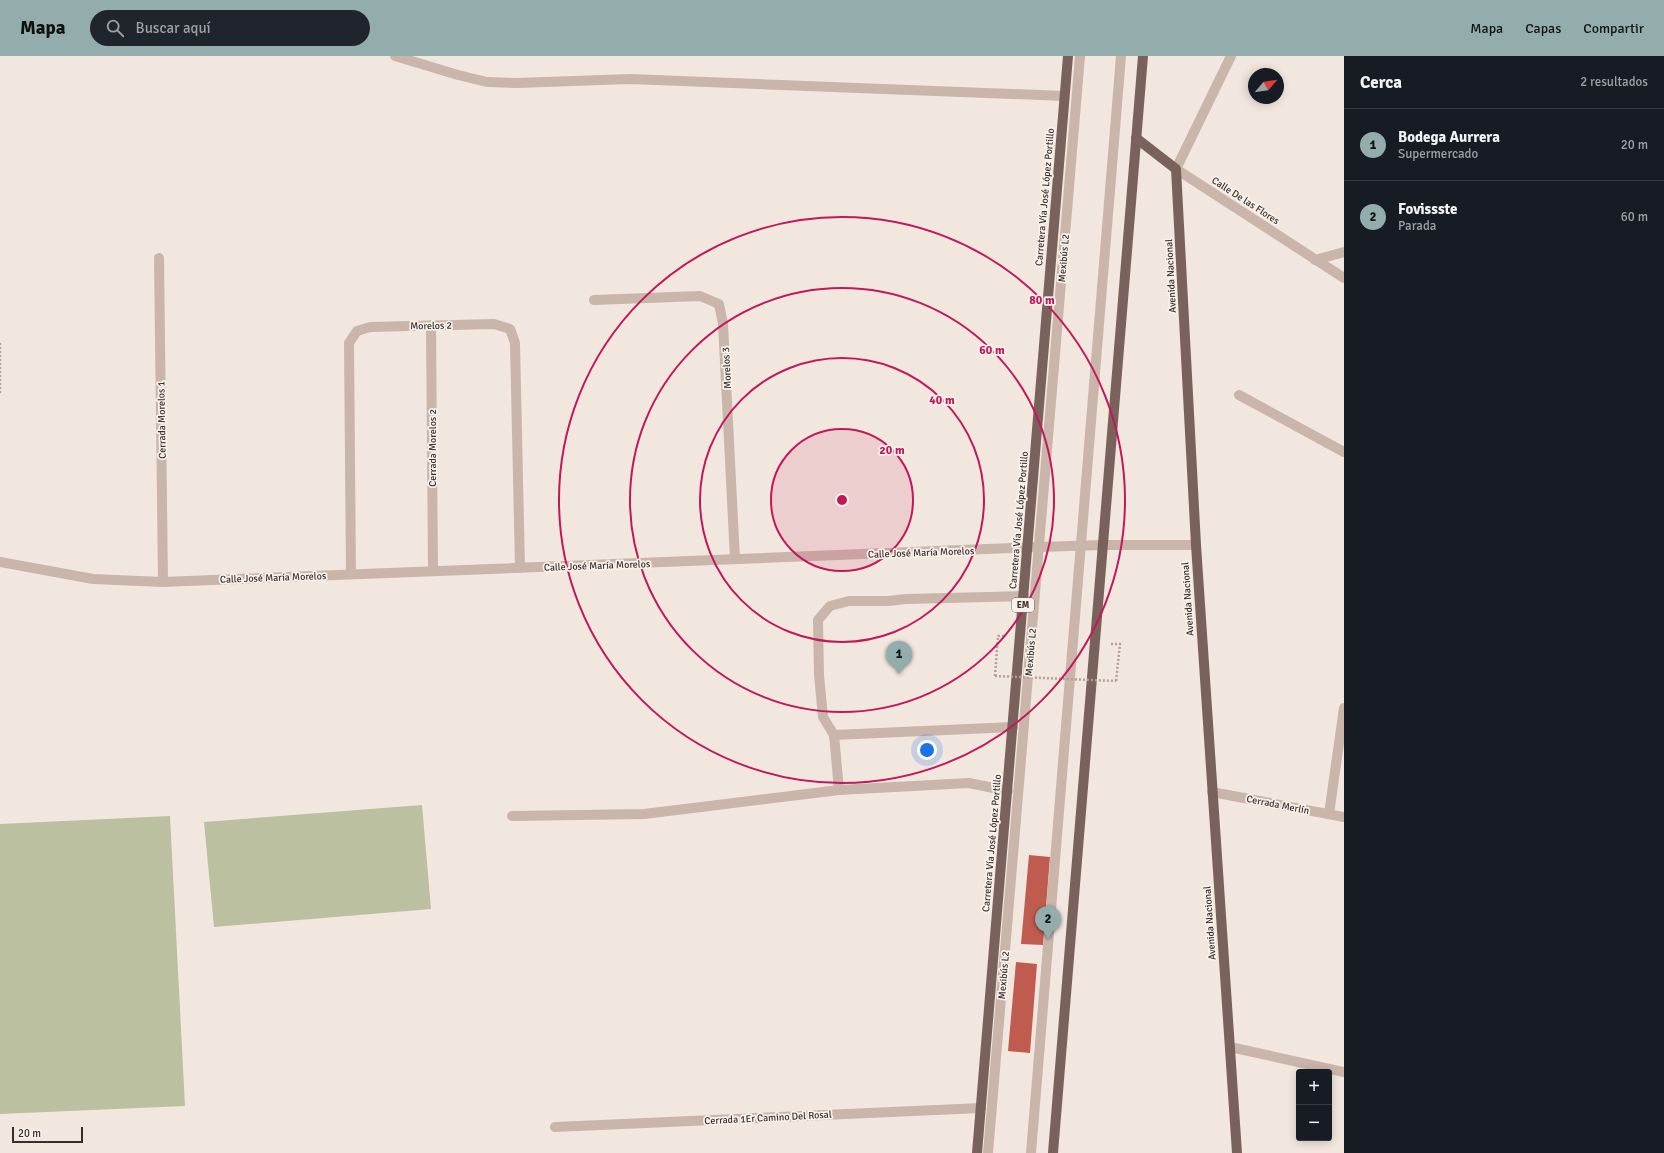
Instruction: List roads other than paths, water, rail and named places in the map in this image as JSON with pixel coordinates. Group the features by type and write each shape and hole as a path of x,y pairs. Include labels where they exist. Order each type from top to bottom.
{"main road":[{"name":"Carretera Vía José López Portillo","path":"977,1153 1068,56"},
{"path":"1053,1153 1143,56"},
{"name":"Calle De las Flores","path":"1136,138 1176,169"},
{"name":"Avenida Nacional","path":"1176,169 1196,545 1237,1153"}],"street":[{"path":"395,56 458,76 487,82 517,83 630,79 1064,96"},
{"name":"Mexibús L2","path":"988,1153 1080,56"},
{"path":"1031,1153 1121,56"},
{"name":"Avenida Nacional","path":"1176,169 1231,56"},
{"name":"Calle De las Flores","path":"1176,169 1344,278"},
{"path":"1315,260 1344,252"},
{"name":"Cerrada Morelos 1","path":"159,258 163,582"},
{"name":"Morelos 3","path":"594,300 700,296 719,304 723,324 735,559"},
{"name":"Morelos 2","path":"351,574 349,343 357,331 370,327 494,324 510,329 515,343 520,568"},
{"name":"Cerrada Morelos 2","path":"431,325 433,571"},
{"path":"1239,395 1344,452"},
{"name":"Calle José María Morelos","path":"0,562 93,578 163,582 1039,547 1196,545"},
{"path":"839,790 834,735 823,716 819,675 818,620 830,606 849,601 1024,596"},
{"path":"1329,814 1344,708"},
{"path":"834,735 1013,727"},
{"path":"512,816 644,814 839,790 969,783 1008,791"},
{"name":"Cerrada Merlín","path":"1212,792 1344,817"},
{"path":"1230,1047 1344,1072"},
{"name":"Cerrada 1Er Camino Del Rosal","path":"555,1127 981,1108"}],"place":[{"name":"Bodega Aurrera","path":"899,674"},
{"name":"Fovissste","path":"1048,939"}]}
